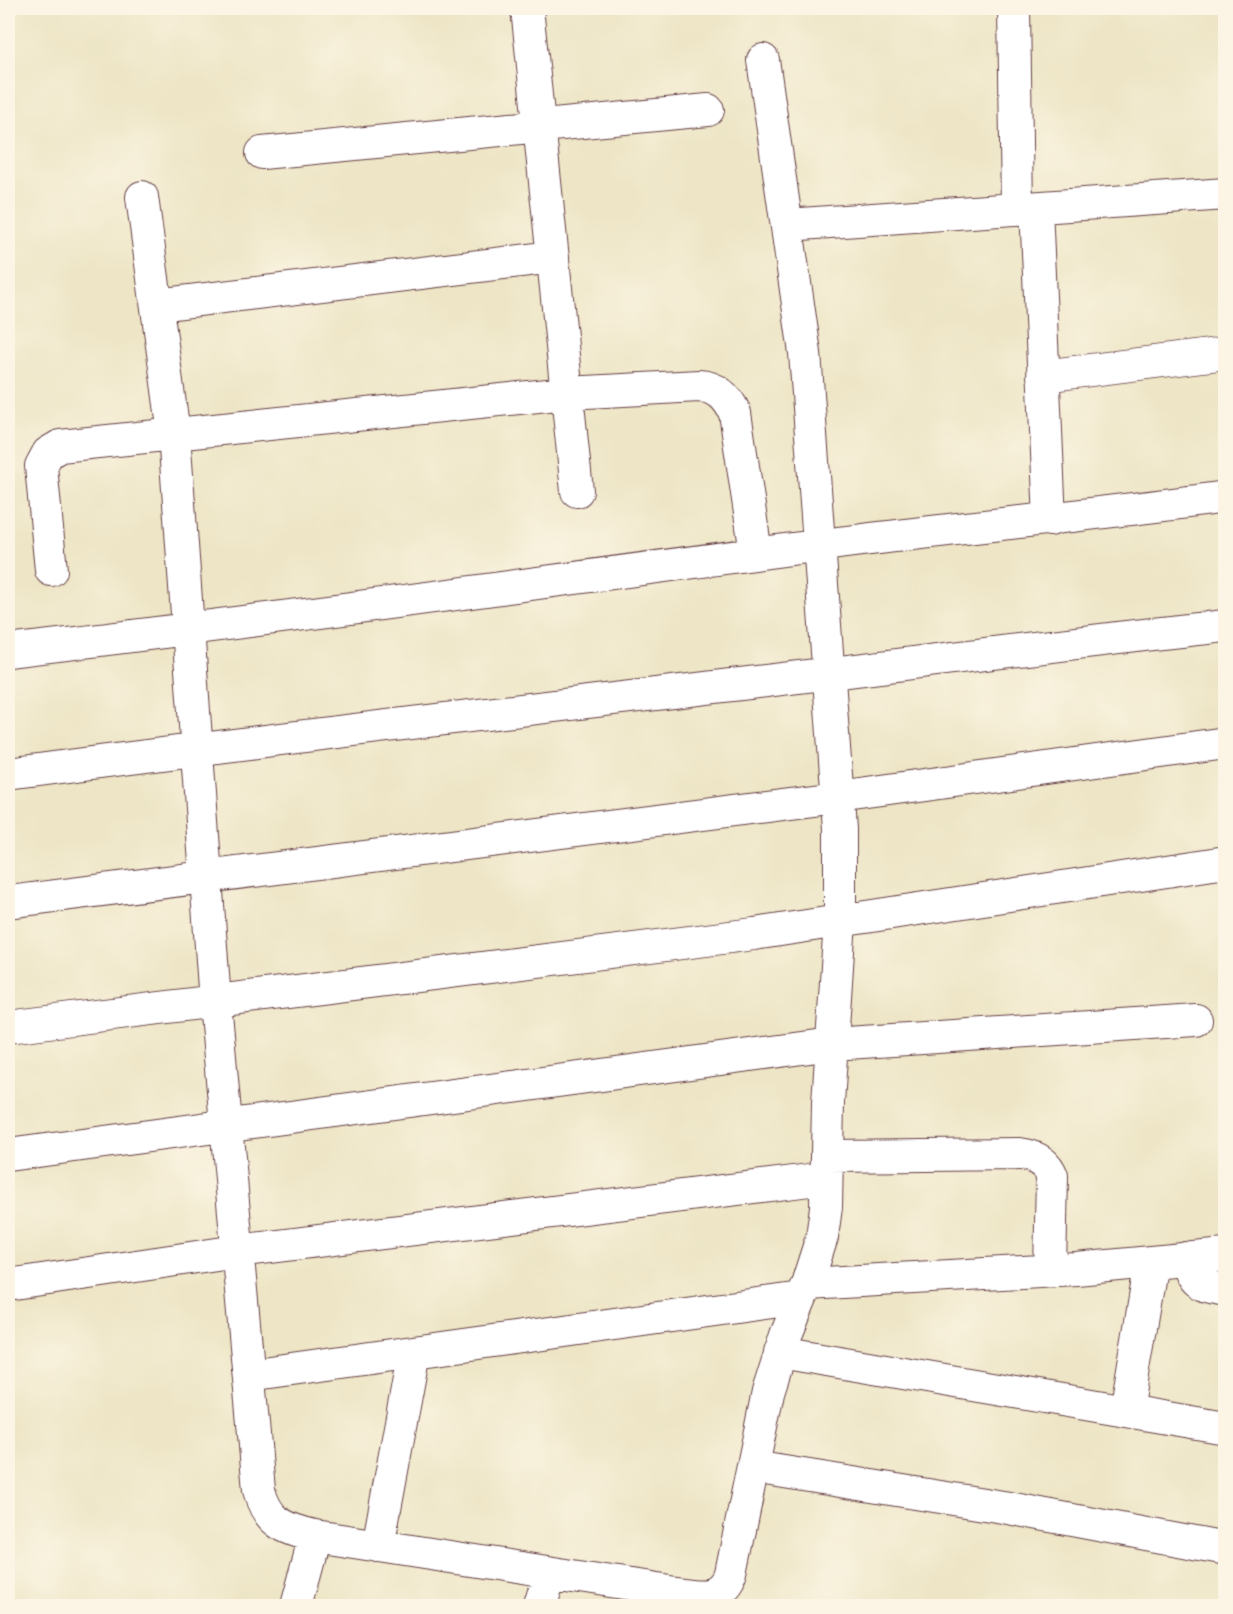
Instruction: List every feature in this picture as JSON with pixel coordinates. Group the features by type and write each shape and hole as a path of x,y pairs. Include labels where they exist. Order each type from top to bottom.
{"street":[{"path":"527,8 577,491"},
{"path":"1014,8 1026,208 1043,376 1050,520"},
{"path":"142,198 174,435 215,1002 262,1504 269,1515 278,1522 298,1532 315,1536 549,1573 674,1599 715,1594 728,1584 768,1392 780,1352 822,1237 840,921 840,829 805,353 763,60"},
{"path":"262,153 708,110"},
{"path":"787,225 1226,194"},
{"path":"157,306 553,257"},
{"path":"1043,376 1226,353"},
{"path":"51,570 41,466 48,453 60,446 567,393 699,386 717,389 725,396 735,413 756,554"},
{"path":"8,651 188,630 820,545 1050,520 1226,497"},
{"path":"8,774 1086,640 1226,626"},
{"path":"8,902 838,797 1226,743"},
{"path":"8,1027 754,934 1226,862"},
{"path":"8,1155 832,1044 1196,1020"},
{"path":"8,1285 827,1167 1020,1154 1038,1159 1049,1167 1053,1176 1050,1270"},
{"path":"249,1375 414,1352 804,1291 1226,1255"},
{"path":"1186,1258 1191,1276 1195,1281 1226,1290"},
{"path":"1126,1411 1151,1262"},
{"path":"378,1546 414,1352"},
{"path":"780,1352 1226,1428"},
{"path":"753,1467 992,1505 1226,1549"},
{"path":"296,1606 315,1536"},
{"path":"538,1606 549,1573"}]}
